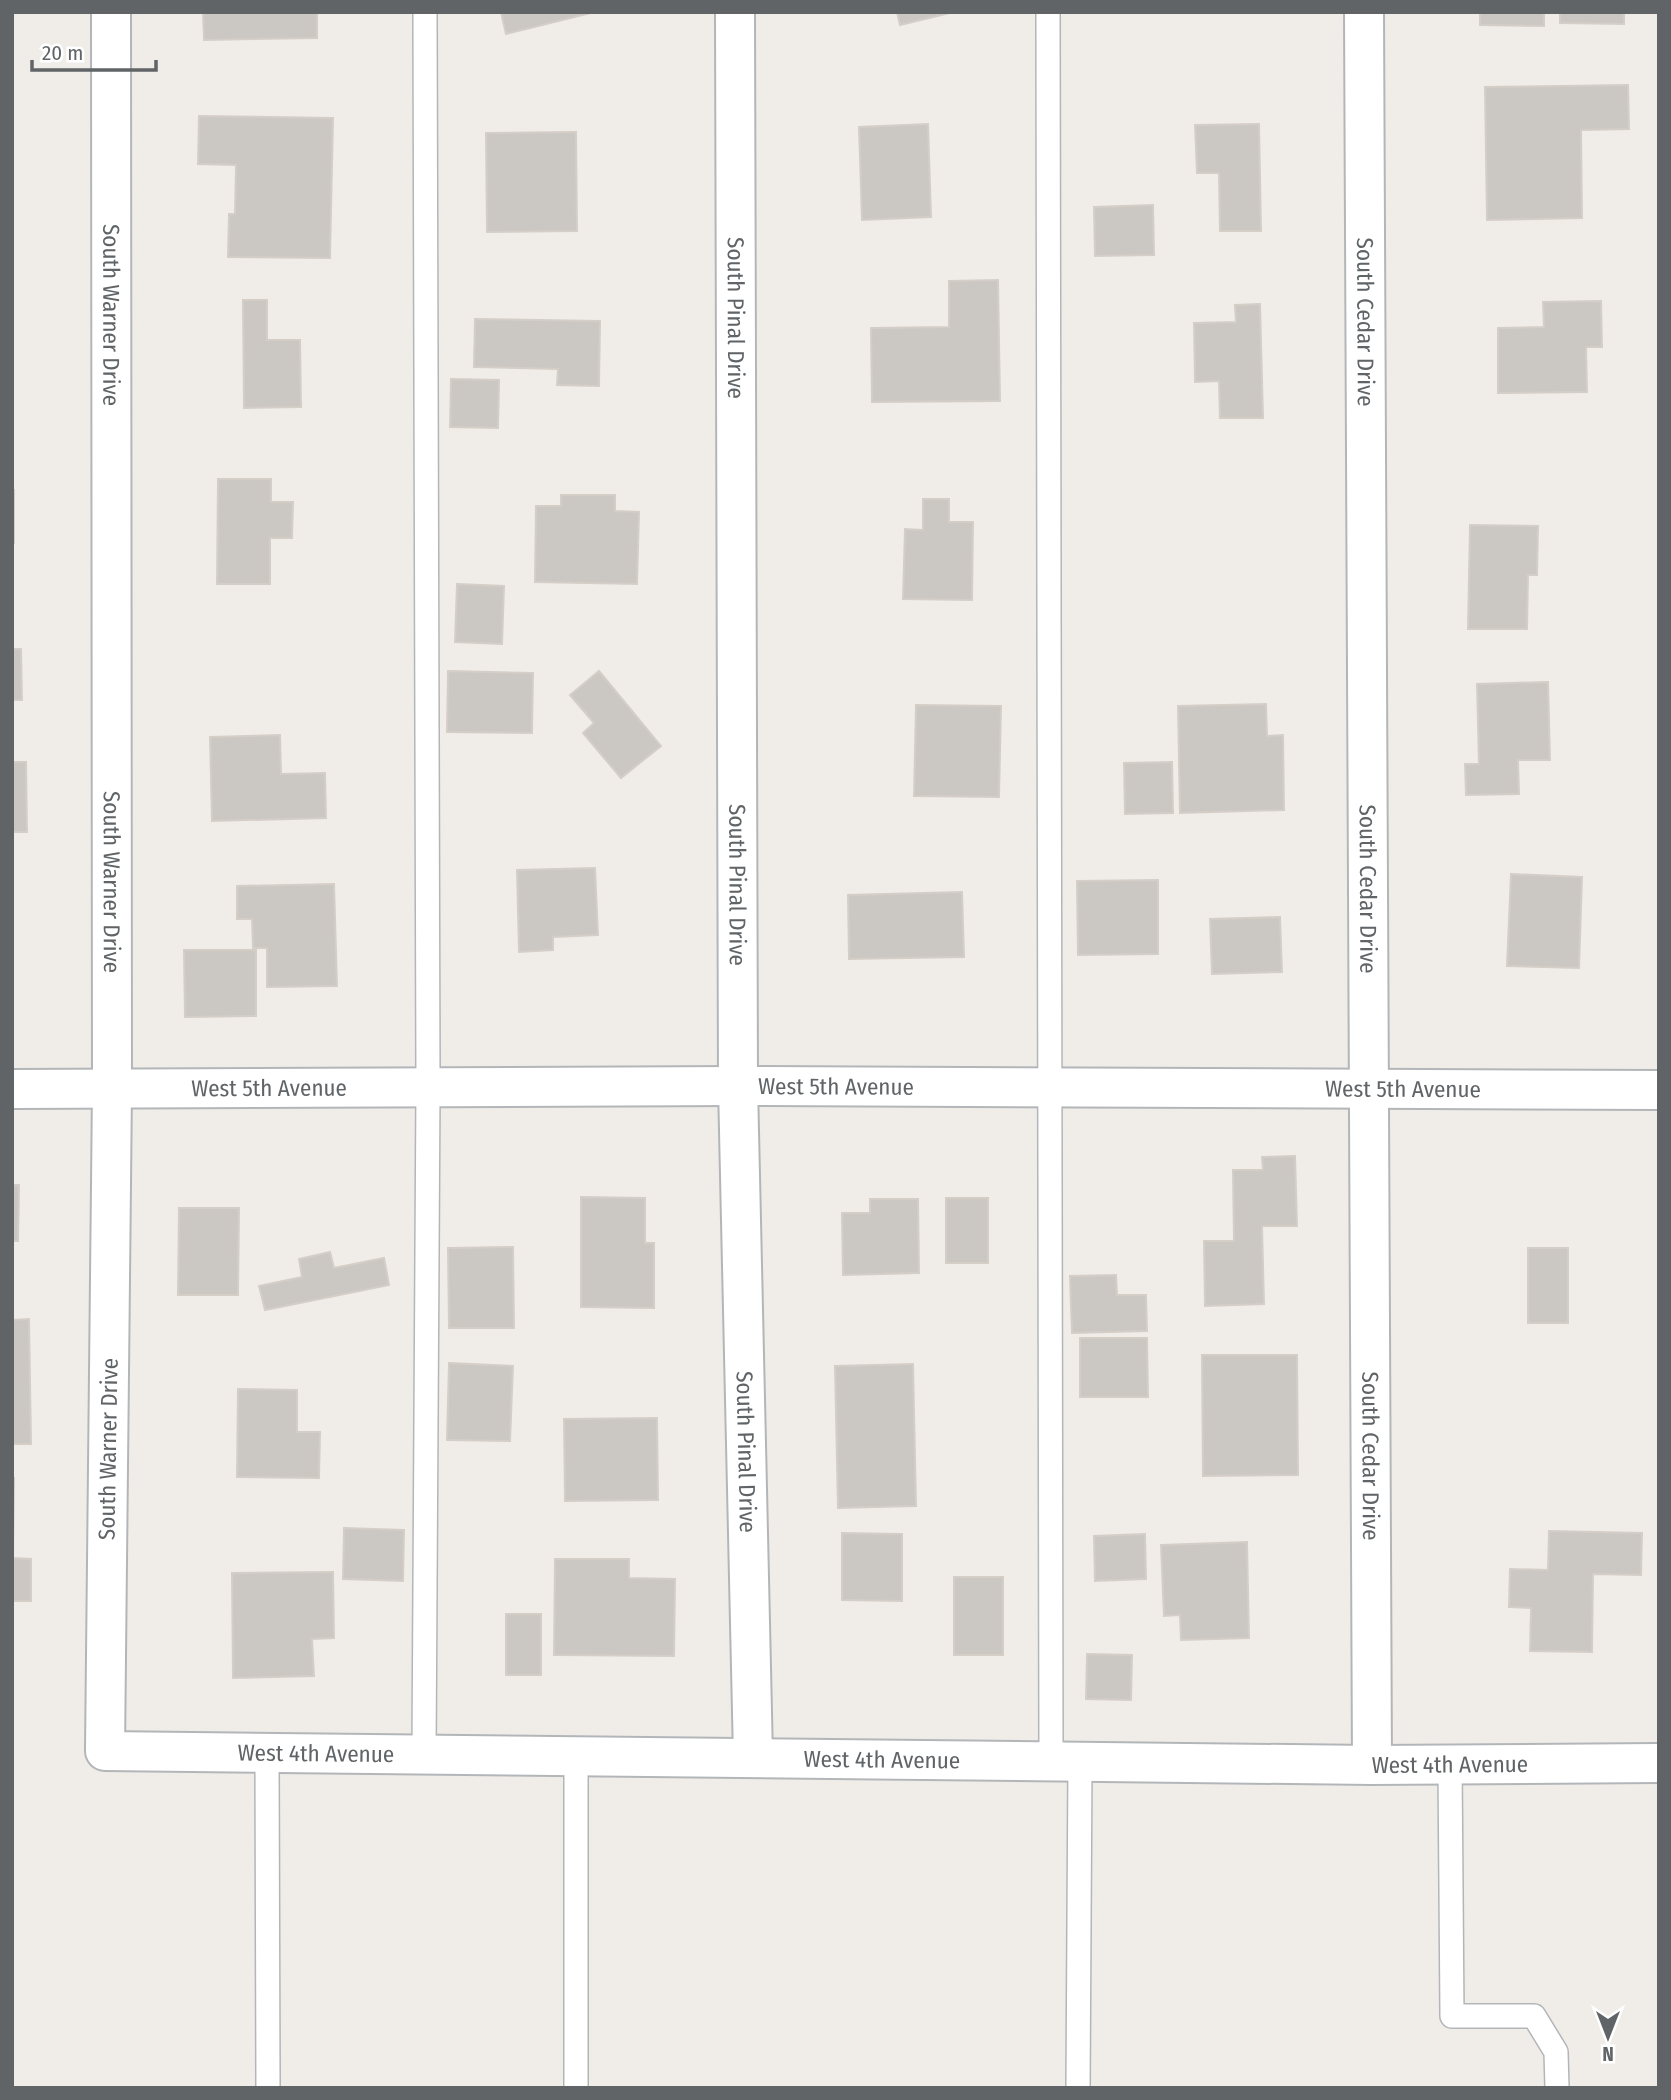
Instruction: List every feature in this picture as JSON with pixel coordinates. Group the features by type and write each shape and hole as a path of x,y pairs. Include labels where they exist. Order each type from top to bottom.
{"street":[{"name":"South Warner Drive","path":"105,1751 112,1089 111,12"},
{"name":"South Pinal Drive","path":"735,12 738,1086 752,1757"},
{"name":"South Cedar Drive","path":"1364,12 1372,1765"},
{"name":"West 5th Avenue","path":"12,1089 738,1086 1659,1090"},
{"name":"West 4th Avenue","path":"105,1751 1372,1765 1659,1763"}],"lane":[{"path":"424,1754 428,1087 425,12"},
{"path":"1048,12 1050,1088 1066,1761 1078,2088"},
{"path":"267,1753 268,2088"},
{"path":"576,1756 576,2088"},
{"path":"1450,1764 1452,2016 1534,2016 1556,2052 1557,2088"}],"building":[{"path":"203,12 317,12 317,38 204,40"},
{"path":"501,12 590,12 591,13 506,34"},
{"path":"897,12 954,12 900,25"},
{"path":"1480,12 1544,12 1544,26 1480,25"},
{"path":"1560,12 1624,12 1624,24 1560,23"},
{"path":"1628,85 1629,129 1581,130 1582,218 1487,220 1485,87"},
{"path":"199,116 333,118 330,258 228,257 229,214 235,214 236,165 198,164"},
{"path":"928,124 931,217 862,220 859,127"},
{"path":"1259,124 1261,231 1220,231 1219,173 1197,173 1195,125"},
{"path":"576,132 577,231 487,232 486,133"},
{"path":"1153,205 1154,255 1095,256 1094,207"},
{"path":"998,280 1000,401 872,402 871,328 949,327 949,281"},
{"path":"243,300 267,300 267,340 300,340 301,407 244,408"},
{"path":"1601,301 1602,347 1586,347 1587,392 1498,393 1498,328 1544,327 1543,302"},
{"path":"1260,304 1263,418 1220,418 1219,381 1195,382 1194,323 1236,322 1235,305"},
{"path":"475,319 600,321 599,386 557,385 558,369 474,367"},
{"path":"451,379 499,380 498,428 450,427"},
{"path":"218,479 271,479 271,502 293,502 292,538 270,538 270,584 217,584"},
{"path":"14,490 14,543 12,543"},
{"path":"561,495 615,495 615,511 639,512 637,584 535,582 536,506 561,506"},
{"path":"923,499 949,499 949,522 973,522 972,600 903,599 905,529 923,530"},
{"path":"1470,525 1538,526 1537,575 1528,575 1527,629 1468,629"},
{"path":"457,584 504,586 502,644 455,642"},
{"path":"12,649 21,649 22,700 12,700"},
{"path":"448,671 533,673 532,733 447,732"},
{"path":"599,671 661,746 621,778 583,733 594,723 570,695"},
{"path":"1548,682 1550,760 1518,760 1519,794 1466,795 1465,764 1479,764 1477,684"},
{"path":"1266,704 1267,736 1283,735 1284,810 1180,813 1178,706"},
{"path":"916,705 1001,706 999,797 914,796"},
{"path":"280,735 281,774 325,773 326,818 212,821 210,737"},
{"path":"12,762 26,762 27,832 12,832"},
{"path":"1172,762 1173,813 1125,814 1124,763"},
{"path":"595,868 598,935 553,937 553,950 519,952 517,870"},
{"path":"1511,874 1582,877 1579,968 1507,966"},
{"path":"1158,880 1158,954 1078,955 1077,881"},
{"path":"334,884 337,986 267,987 267,948 253,948 252,919 237,919 237,886"},
{"path":"962,892 964,957 849,959 848,895"},
{"path":"1280,917 1282,972 1212,974 1210,919"},
{"path":"184,950 256,950 256,1016 185,1017"},
{"path":"1295,1156 1297,1226 1262,1226 1264,1304 1205,1306 1204,1241 1234,1241 1233,1170 1263,1170 1262,1157"},
{"path":"12,1185 19,1185 18,1241 12,1241"},
{"path":"581,1197 645,1198 645,1243 654,1243 654,1308 581,1307"},
{"path":"946,1198 988,1198 988,1263 946,1263"},
{"path":"870,1199 918,1199 919,1273 843,1275 842,1213 870,1213"},
{"path":"179,1208 239,1208 238,1295 178,1295"},
{"path":"513,1247 514,1328 449,1328 448,1248"},
{"path":"1528,1248 1568,1248 1568,1323 1528,1323"},
{"path":"330,1252 334,1268 384,1258 389,1285 265,1310 259,1286 302,1277 299,1259"},
{"path":"1116,1275 1117,1295 1146,1295 1147,1331 1072,1333 1070,1276"},
{"path":"29,1319 31,1444 12,1444 12,1320"},
{"path":"1080,1338 1147,1338 1148,1397 1080,1397"},
{"path":"1202,1355 1297,1355 1298,1475 1203,1476"},
{"path":"449,1363 513,1366 510,1441 447,1440"},
{"path":"913,1364 916,1506 838,1508 835,1366"},
{"path":"238,1389 297,1390 297,1432 320,1432 319,1478 237,1477"},
{"path":"657,1418 658,1500 565,1501 564,1419"},
{"path":"12,1478 13,1558 31,1559 31,1601 12,1601"},
{"path":"344,1528 404,1530 403,1581 343,1579"},
{"path":"1549,1531 1642,1533 1641,1575 1593,1574 1592,1652 1530,1651 1531,1608 1509,1607 1510,1569 1548,1570"},
{"path":"842,1533 902,1534 902,1601 842,1600"},
{"path":"1145,1534 1146,1579 1095,1581 1094,1536"},
{"path":"1247,1542 1249,1638 1181,1640 1180,1615 1164,1616 1161,1545"},
{"path":"555,1559 629,1559 629,1578 675,1579 674,1656 554,1655"},
{"path":"333,1572 334,1638 312,1639 314,1676 233,1678 232,1573"},
{"path":"954,1577 1003,1577 1003,1655 954,1655"},
{"path":"506,1614 541,1614 541,1675 506,1675"},
{"path":"1087,1654 1132,1655 1131,1700 1086,1699"}]}
